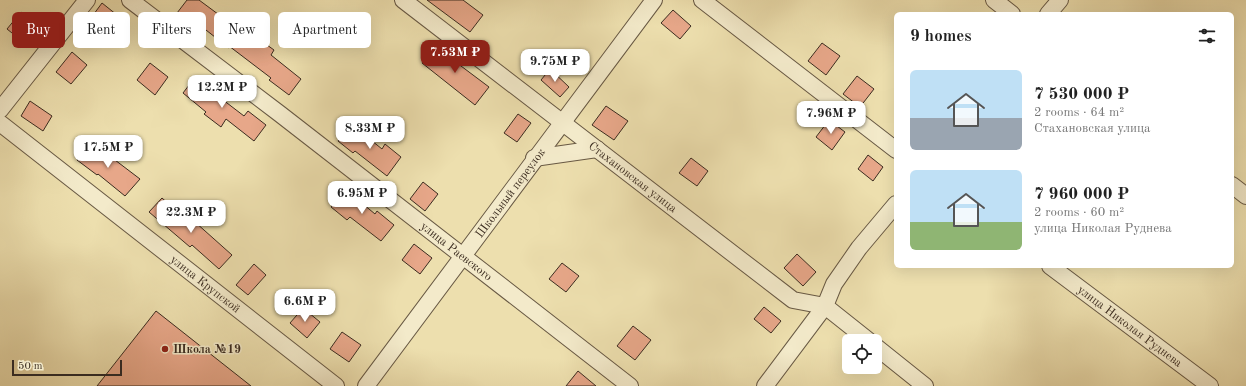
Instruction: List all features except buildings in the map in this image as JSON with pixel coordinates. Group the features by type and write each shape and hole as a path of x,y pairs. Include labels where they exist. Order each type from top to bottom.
{"street":[{"path":"0,110 87,0"},
{"name":"улица Раевского","path":"130,0 287,119 630,386"},
{"name":"Стахановская улица","path":"403,0 793,300 825,306 860,334"},
{"name":"Школьный переулок","path":"366,386 534,158 654,0"},
{"path":"702,0 894,148"},
{"path":"994,0 1009,12"},
{"path":"1050,12 1060,0"},
{"name":"улица Крупской","path":"0,123 336,386"},
{"path":"534,158 597,149"},
{"path":"1234,187 1246,196"},
{"path":"765,386 825,306 834,284 860,248 894,206"},
{"name":"улица Николая Руднева","path":"1053,268 1210,386"},
{"path":"882,352 925,386"}],"place":[{"name":"Школа №19","path":"165,349"}]}
